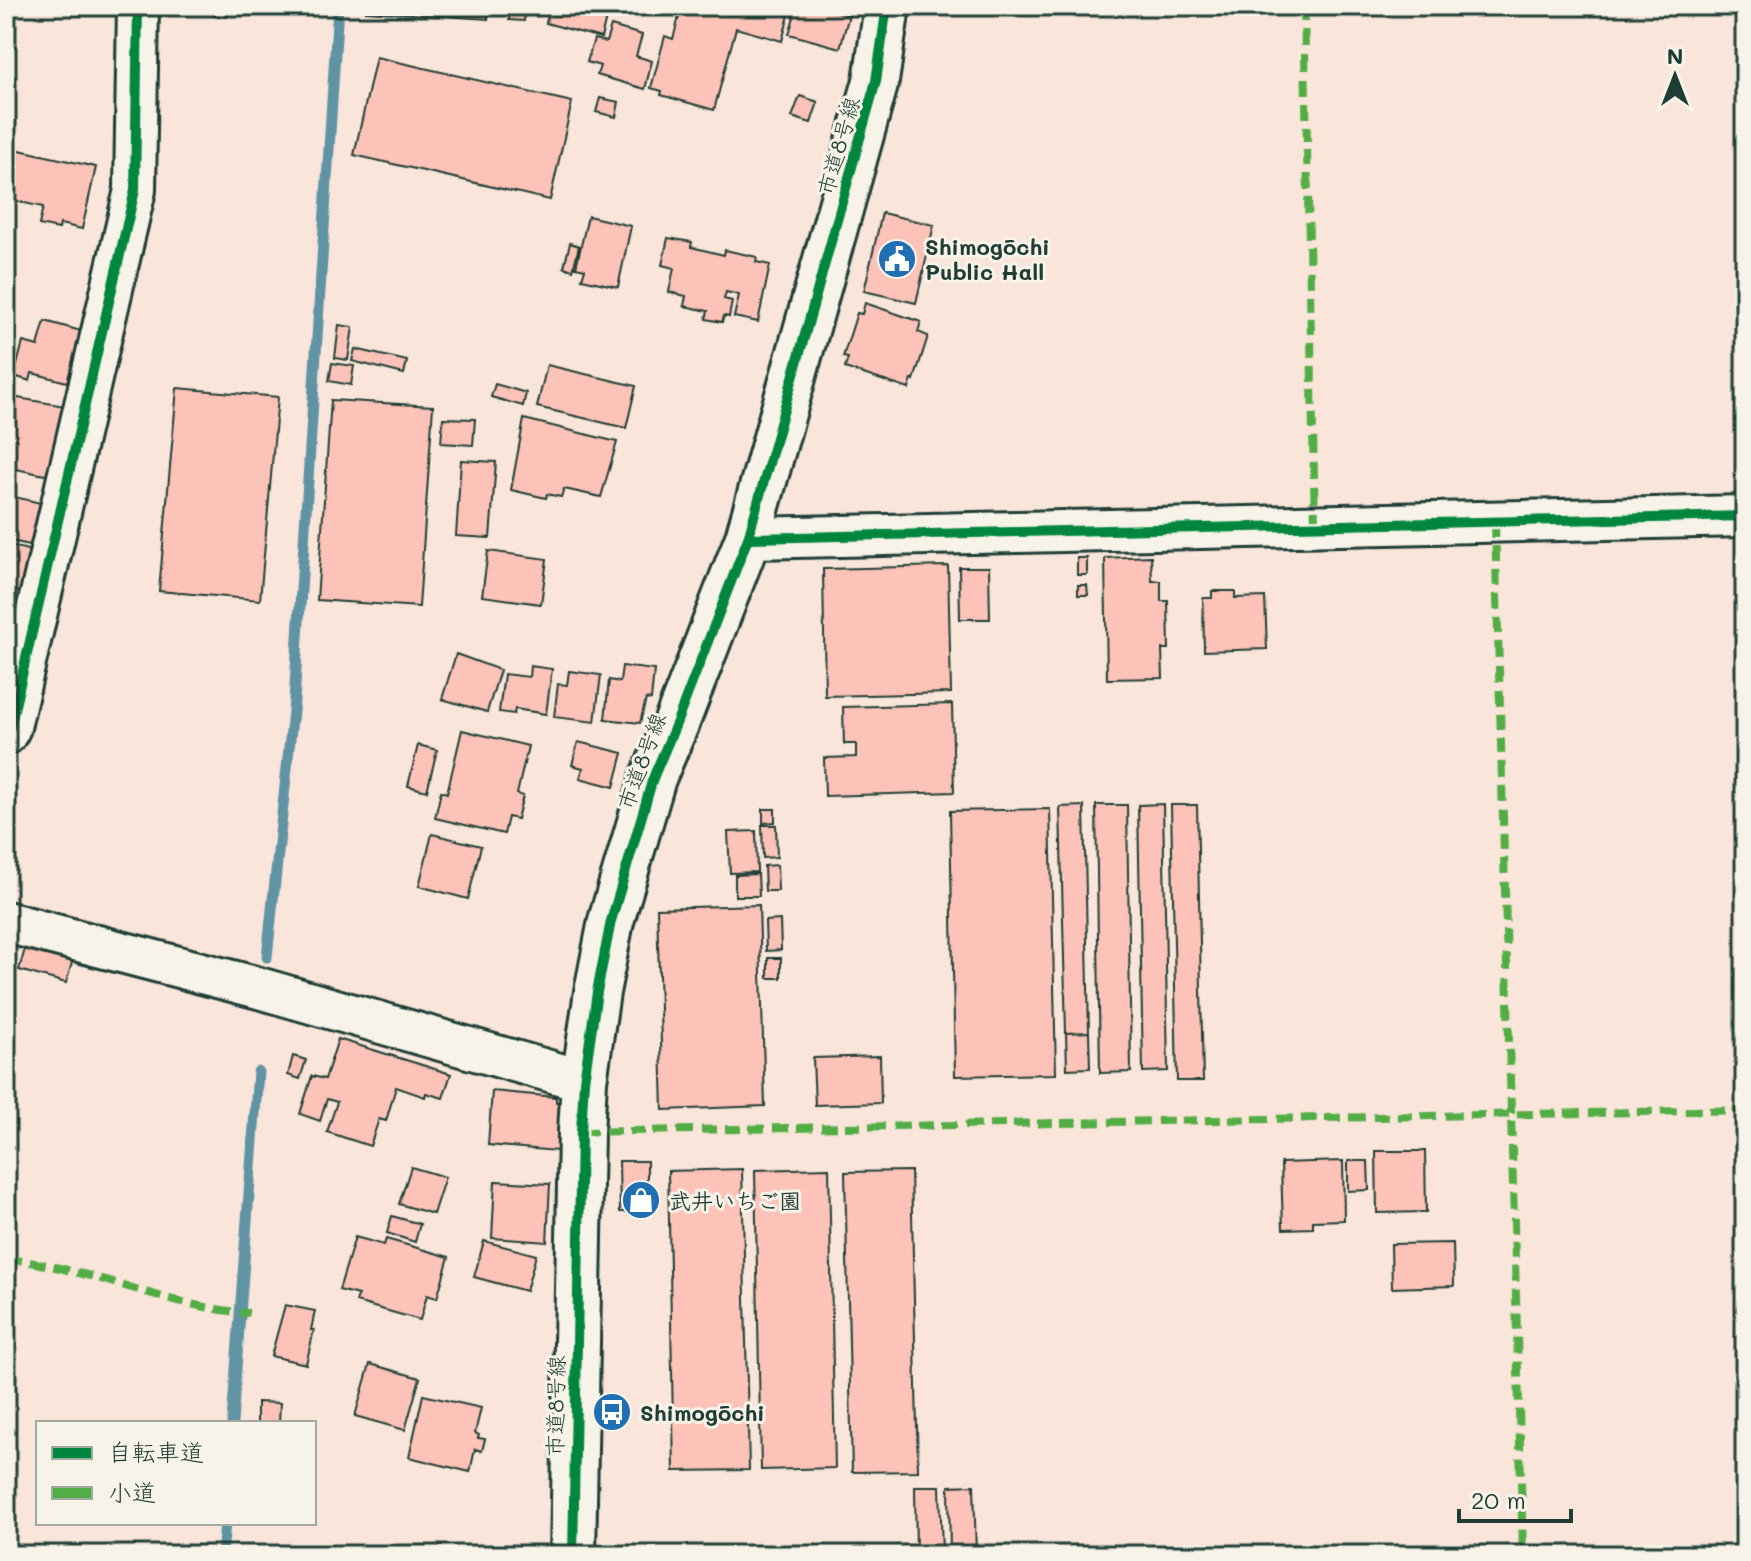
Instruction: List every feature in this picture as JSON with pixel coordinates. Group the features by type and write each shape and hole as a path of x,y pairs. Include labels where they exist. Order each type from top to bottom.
{"street":[{"path":"6,734 135,190 138,6"},
{"name":"市道8号線","path":"573,1555 584,1081 611,921 653,778 748,538 876,81 887,6"},
{"path":"748,538 1745,516"},
{"path":"6,922 308,1002 584,1081"}],"building":[{"path":"214,6 228,6 227,17 214,16"},
{"path":"367,6 488,6 488,19 366,11"},
{"path":"510,6 526,6 524,21 509,20"},
{"path":"550,6 609,6 601,38 546,23"},
{"path":"682,6 700,6 735,15 738,6 765,6 764,9 789,15 782,41 736,28 714,110 661,95 662,91 651,88 665,36 673,39"},
{"path":"797,6 815,6 849,15 840,48 789,34"},
{"path":"611,26 642,35 636,56 652,61 645,89 597,75 600,66 587,62 594,39 606,42"},
{"path":"376,57 572,102 550,200 354,155"},
{"path":"800,96 818,102 811,123 792,117"},
{"path":"600,98 619,102 616,117 596,112"},
{"path":"6,147 96,167 82,229 60,224 59,229 39,225 43,207 6,199"},
{"path":"882,213 934,225 916,303 864,291"},
{"path":"588,216 631,226 618,287 582,279 585,269 576,267"},
{"path":"668,238 692,242 691,247 724,255 725,250 757,257 756,262 770,265 758,322 734,317 739,295 726,292 724,299 732,301 729,317 724,316 722,322 706,319 708,311 684,306 686,296 669,292 674,268 662,265"},
{"path":"570,243 579,246 573,270 564,267"},
{"path":"865,303 921,322 918,332 928,336 909,389 845,368 848,358 843,357 857,313 862,314"},
{"path":"45,321 81,331 67,382 32,373 30,381 14,376 23,342 38,346"},
{"path":"339,325 353,327 348,360 335,358"},
{"path":"355,349 407,361 404,374 352,361"},
{"path":"332,363 354,366 351,385 329,381"},
{"path":"547,365 636,386 626,428 537,407"},
{"path":"495,384 526,393 523,406 491,397"},
{"path":"177,388 278,397 260,600 159,591"},
{"path":"6,396 65,406 50,476 6,467 11,437 6,436"},
{"path":"331,400 433,406 419,607 317,600"},
{"path":"443,418 475,419 473,445 441,443"},
{"path":"524,419 617,442 601,497 564,489 561,497 547,494 546,498 511,490"},
{"path":"461,460 496,462 490,538 456,536"},
{"path":"6,495 45,504 35,546 6,540"},
{"path":"6,544 31,551 27,593 6,589"},
{"path":"488,551 547,559 541,604 482,596"},
{"path":"1151,556 1152,581 1161,581 1161,601 1168,601 1169,649 1162,649 1163,678 1107,679 1105,558"},
{"path":"1077,558 1087,558 1087,575 1077,575"},
{"path":"948,566 951,693 825,696 823,569"},
{"path":"959,567 989,567 990,619 960,619"},
{"path":"1078,585 1087,585 1088,595 1078,595"},
{"path":"1212,591 1235,591 1235,598 1265,597 1267,649 1204,651 1203,598 1212,598"},
{"path":"6,602 20,606 14,628 6,626"},
{"path":"456,654 500,670 487,712 442,699"},
{"path":"530,666 552,669 546,714 515,709 514,714 499,712 504,674 529,677"},
{"path":"622,666 654,670 651,700 646,699 640,723 605,719 609,680 620,682"},
{"path":"569,671 601,675 595,722 554,717 558,684 567,685"},
{"path":"952,704 954,792 825,796 824,758 856,757 856,744 844,744 843,707"},
{"path":"462,730 528,746 517,794 523,796 517,819 508,817 504,834 435,818 441,791 447,793"},
{"path":"578,742 623,753 614,787 580,778 583,768 572,765"},
{"path":"418,745 437,750 427,791 408,786"},
{"path":"1163,804 1168,1071 1143,1072 1138,805"},
{"path":"1096,805 1127,805 1131,1072 1100,1073"},
{"path":"1171,805 1197,805 1203,1081 1177,1081"},
{"path":"1084,806 1089,1032 1066,1033 1060,807"},
{"path":"763,809 775,809 775,822 763,823"},
{"path":"1050,809 1056,1074 955,1076 950,811"},
{"path":"762,825 776,825 777,857 763,858"},
{"path":"756,831 757,872 730,873 728,832"},
{"path":"432,834 481,846 468,899 419,886"},
{"path":"777,865 778,891 765,891 764,866"},
{"path":"758,874 759,896 735,896 735,875"},
{"path":"759,905 765,1106 663,1110 657,908"},
{"path":"780,920 781,950 766,951 765,921"},
{"path":"27,942 74,956 66,983 19,970"},
{"path":"768,958 781,958 781,978 768,978"},
{"path":"1089,1032 1090,1068 1067,1069 1066,1033"},
{"path":"338,1039 451,1074 443,1098 426,1093 425,1097 396,1087 386,1121 379,1119 370,1146 327,1132 337,1102 327,1099 320,1121 300,1114 312,1076 325,1079"},
{"path":"293,1056 306,1060 300,1079 288,1075"},
{"path":"880,1056 881,1103 815,1105 813,1058"},
{"path":"492,1091 556,1097 556,1102 561,1102 557,1151 488,1145"},
{"path":"1376,1151 1425,1151 1426,1212 1377,1213"},
{"path":"619,1161 647,1161 647,1212 620,1212"},
{"path":"1343,1161 1344,1220 1313,1221 1313,1228 1283,1229 1281,1163"},
{"path":"1348,1161 1368,1161 1369,1190 1348,1191"},
{"path":"411,1167 445,1177 433,1214 399,1204"},
{"path":"829,1168 835,1468 761,1470 755,1170"},
{"path":"742,1169 749,1470 674,1471 668,1171"},
{"path":"911,1171 918,1471 852,1472 845,1172"},
{"path":"495,1181 550,1184 547,1242 492,1238"},
{"path":"392,1216 420,1224 415,1242 387,1233"},
{"path":"355,1237 384,1245 386,1239 449,1257 437,1298 427,1295 420,1320 356,1302 358,1295 339,1290"},
{"path":"484,1241 536,1255 526,1291 474,1277"},
{"path":"1453,1243 1454,1286 1392,1288 1391,1244"},
{"path":"285,1305 315,1311 306,1364 271,1356"},
{"path":"370,1364 420,1378 405,1430 355,1416"},
{"path":"423,1395 481,1408 475,1433 479,1435 478,1438 485,1439 482,1451 475,1449 470,1472 409,1457"},
{"path":"257,1402 280,1403 279,1421 257,1421"},
{"path":"974,1485 976,1555 950,1555 949,1486"},
{"path":"915,1486 940,1486 942,1555 916,1555"},
{"path":"258,1547 284,1554 256,1555"}],"waterway":[{"path":"267,957 294,701 338,6"},
{"path":"232,1421 258,1072"},
{"path":"222,1555 225,1525"}],"marked path":[{"path":"1304,6 1315,526"},
{"path":"1495,522 1523,1555"},
{"path":"581,1132 1745,1110"},
{"path":"6,1259 68,1270 187,1303 249,1313"}],"cycle path":[{"path":"6,734 135,190 138,6"},
{"path":"573,1555 584,1081 611,921 653,778 748,538 876,81 887,6"},
{"path":"748,538 1745,516"}],"place":[{"name":"Shimogōchi Public Hall","path":"897,259"},
{"name":"武井いちご園","path":"641,1200"},
{"name":"Shimogōchi","path":"612,1412"}]}
